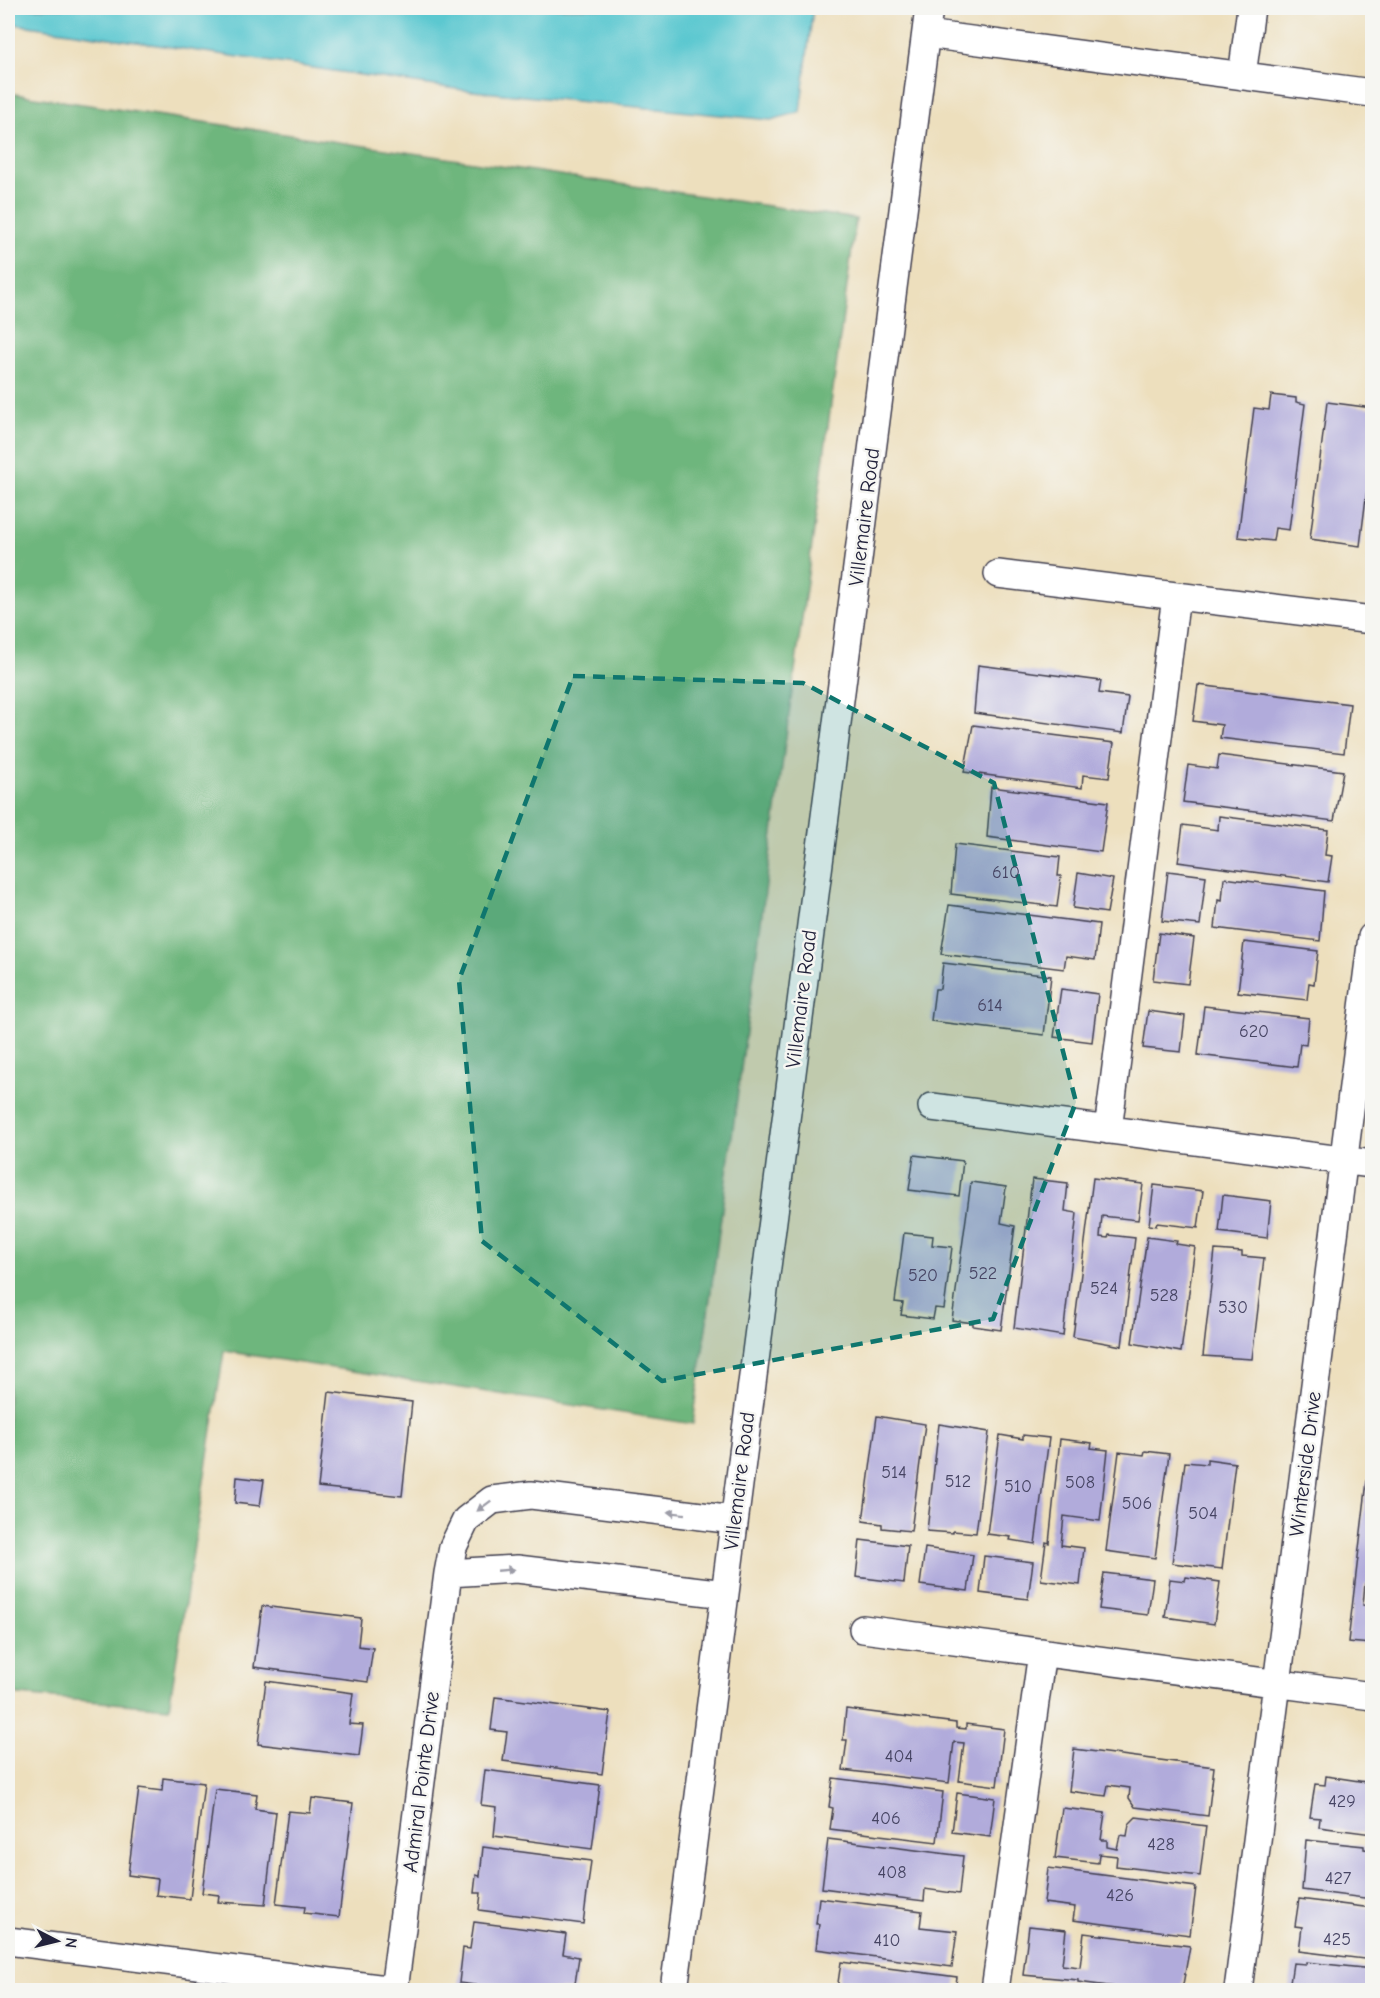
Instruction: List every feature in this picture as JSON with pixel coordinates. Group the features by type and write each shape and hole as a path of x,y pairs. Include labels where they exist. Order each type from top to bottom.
{"street":[{"name":"Villemaire Road","path":"674,1990 929,8"},
{"path":"1242,76 1251,8"},
{"path":"926,34 1372,93"},
{"path":"998,574 1372,620"},
{"path":"1108,1130 1176,596"},
{"name":"Winterside Drive","path":"1238,1990 1372,937"},
{"path":"932,1107 1372,1164"},
{"name":"Admiral Pointe Drive","path":"394,1990 448,1573 453,1547 466,1520 492,1500 531,1495 734,1520"},
{"path":"448,1573 517,1569 725,1594"},
{"path":"863,1629 1372,1696"},
{"path":"995,1990 1042,1652"},
{"path":"8,1941 394,1990"}],"highlighted area":[{"path":"573,676 803,683 994,783 1076,1102 993,1319 662,1381 482,1241 459,980"}],"green space":[{"path":"8,93 856,219 693,1424 224,1351 169,1708 8,1694"}],"water":[{"path":"8,8 813,8 800,112 771,120 463,90 8,23"}],"building":[{"path":"1271,395 1296,398 1296,402 1305,404 1289,530 1275,528 1273,541 1238,537 1254,408 1269,410"},
{"path":"1327,402 1372,408 1372,449 1360,546 1310,539"},
{"path":"978,665 1101,681 1099,693 1128,697 1123,733 974,713"},
{"path":"1198,685 1350,704 1344,753 1220,738 1222,725 1193,721"},
{"path":"973,725 1114,743 1109,778 1083,775 1082,788 964,772"},
{"path":"1219,755 1343,771 1334,821 1183,802 1188,765 1217,769"},
{"path":"991,787 1108,802 1101,852 987,837"},
{"path":"1219,816 1328,830 1325,855 1332,856 1328,882 1178,862 1183,825 1218,830"},
{"path":"955,844 1060,857 1058,876 1061,876 1057,907 951,894"},
{"path":"1168,871 1206,876 1200,925 1162,921"},
{"path":"1078,873 1113,879 1107,913 1073,908"},
{"path":"1224,878 1324,891 1320,941 1215,928 1218,900 1222,901"},
{"path":"949,905 1099,924 1095,960 1066,956 1064,969 941,954"},
{"path":"1159,933 1194,938 1188,984 1153,980"},
{"path":"1244,942 1318,951 1314,984 1309,983 1307,1000 1238,992"},
{"path":"943,963 1051,976 1044,1035 931,1021 935,989 940,989"},
{"path":"1061,989 1098,994 1092,1042 1054,1037"},
{"path":"1204,1006 1309,1018 1306,1045 1300,1044 1297,1067 1198,1055"},
{"path":"1148,1011 1185,1016 1181,1052 1143,1048"},
{"path":"914,1155 963,1161 959,1196 909,1190"},
{"path":"1093,1178 1143,1184 1138,1220 1102,1216 1100,1237 1108,1238 1109,1235 1135,1238 1122,1346 1073,1337"},
{"path":"1032,1179 1068,1183 1065,1211 1077,1213 1063,1336 1014,1328"},
{"path":"971,1182 1006,1187 1001,1223 1015,1226 1001,1330 952,1320"},
{"path":"1154,1185 1203,1191 1198,1228 1157,1223 1156,1226 1149,1225"},
{"path":"1223,1195 1271,1201 1267,1238 1219,1232"},
{"path":"904,1233 933,1236 932,1245 952,1247 944,1309 935,1308 933,1319 901,1315 903,1303 895,1302"},
{"path":"1147,1237 1177,1241 1176,1244 1195,1247 1181,1352 1132,1343"},
{"path":"1215,1250 1242,1252 1242,1256 1264,1258 1252,1359 1203,1356"},
{"path":"329,1392 412,1402 402,1496 318,1487"},
{"path":"877,1416 925,1424 911,1531 882,1528 882,1524 863,1521"},
{"path":"939,1424 989,1432 976,1533 927,1531"},
{"path":"1000,1435 1023,1439 1023,1435 1049,1438 1035,1544 1010,1540 1011,1537 987,1534"},
{"path":"1060,1439 1092,1443 1091,1448 1108,1450 1100,1521 1064,1516 1061,1545 1084,1548 1080,1585 1041,1580 1046,1542 1049,1543"},
{"path":"1145,1451 1169,1454 1155,1558 1106,1551 1119,1452 1144,1455"},
{"path":"1207,1459 1235,1463 1222,1569 1172,1563 1185,1462 1207,1464"},
{"path":"237,1477 264,1480 260,1506 235,1503"},
{"path":"1367,1481 1372,1482 1372,1584 1365,1584 1363,1605 1372,1606 1372,1644 1348,1642"},
{"path":"860,1540 908,1546 904,1583 856,1577"},
{"path":"925,1548 973,1555 968,1591 920,1585"},
{"path":"984,1556 1033,1562 1028,1599 980,1593"},
{"path":"1104,1573 1153,1579 1148,1615 1099,1609"},
{"path":"1186,1577 1220,1582 1214,1624 1165,1617 1170,1579 1185,1581"},
{"path":"262,1606 361,1618 358,1646 373,1648 368,1682 254,1667"},
{"path":"266,1681 353,1693 349,1724 363,1725 359,1756 258,1744"},
{"path":"495,1697 610,1712 602,1774 503,1761 507,1732 491,1730"},
{"path":"846,1709 956,1723 956,1728 966,1729 966,1724 1004,1729 997,1786 959,1781 964,1743 954,1742 949,1783 843,1770 847,1740 843,1740"},
{"path":"1074,1749 1214,1767 1208,1816 1135,1807 1129,1798 1130,1788 1108,1785 1106,1796 1069,1791"},
{"path":"485,1770 600,1785 592,1849 494,1836 497,1807 481,1805"},
{"path":"1326,1776 1372,1783 1372,1834 1319,1827 1320,1818 1310,1817 1315,1784 1325,1785"},
{"path":"163,1778 204,1783 190,1899 156,1895 158,1879 128,1875 139,1788 162,1791"},
{"path":"833,1778 943,1792 937,1842 830,1829 833,1808 829,1807"},
{"path":"215,1789 257,1794 255,1809 276,1812 265,1905 218,1902 219,1895 202,1893"},
{"path":"957,1793 995,1798 990,1837 952,1832"},
{"path":"312,1798 353,1803 339,1917 304,1913 305,1907 276,1904 288,1811 310,1813"},
{"path":"1062,1808 1105,1813 1101,1840 1107,1840 1107,1847 1117,1849 1120,1835 1127,1836 1129,1824 1136,1817 1206,1826 1200,1876 1116,1866 1117,1856 1099,1854 1098,1863 1055,1858"},
{"path":"828,1839 963,1856 959,1894 925,1889 924,1901 822,1888"},
{"path":"1306,1840 1364,1846 1364,1849 1372,1850 1372,1899 1302,1890"},
{"path":"483,1847 591,1861 583,1924 479,1910 481,1893 474,1893 476,1875 480,1876"},
{"path":"1048,1868 1196,1887 1190,1935 1073,1920 1075,1907 1044,1903"},
{"path":"819,1898 922,1911 920,1927 957,1931 952,1967 816,1949"},
{"path":"1299,1899 1372,1908 1372,1960 1299,1951 1302,1927 1295,1926"},
{"path":"474,1922 566,1934 563,1954 579,1957 574,1990 514,1990 459,1983 463,1948 470,1949"},
{"path":"1029,1926 1066,1930 1062,1965 1080,1967 1084,1933 1190,1946 1182,1990 1139,1990 1078,1982 1078,1980 1023,1975"},
{"path":"841,1962 957,1977 955,1990 837,1990"},
{"path":"1306,1962 1372,1969 1372,1990 1289,1990 1293,1963 1306,1964"},
{"path":"1020,1985 1052,1989 1052,1990 1019,1990"}]}
